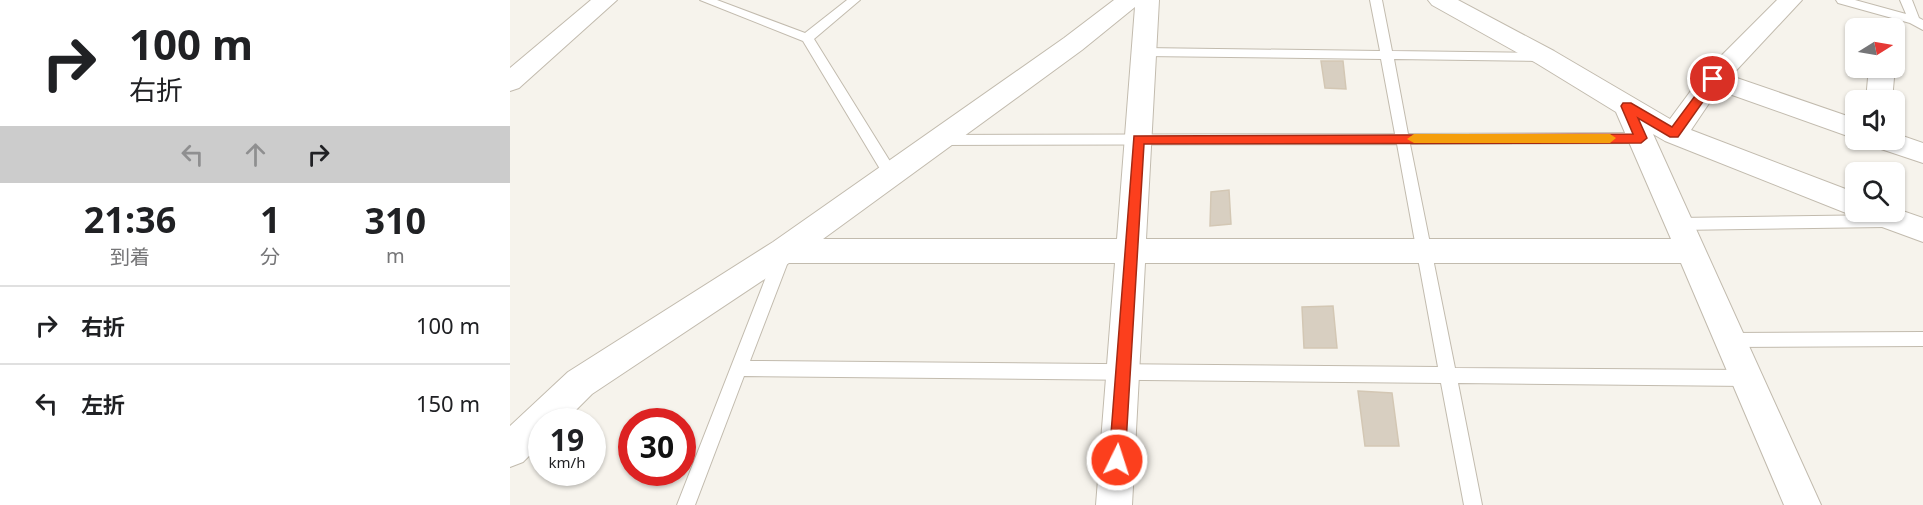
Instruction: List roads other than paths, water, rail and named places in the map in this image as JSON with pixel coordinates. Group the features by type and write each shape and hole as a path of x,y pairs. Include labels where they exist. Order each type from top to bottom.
{"street":[{"path":"510,82 605,0"},
{"path":"510,450 580,383 784,251 1073,44 1129,0"},
{"path":"1114,505 1148,0"},
{"path":"1674,134 1713,79 1790,0"},
{"path":"1454,3 1674,134 1845,201"},
{"path":"1713,79 1845,125"},
{"path":"1627,106 1803,505"},
{"path":"1905,147 1923,153"},
{"path":"784,251 1424,251 1684,237"}],"lane":[{"path":"706,0 807,38 891,175"},
{"path":"807,38 854,0"},
{"path":"1376,0 1473,505"},
{"path":"1842,0 1919,23"},
{"path":"1906,0 1919,23"},
{"path":"1144,52 1545,57"},
{"path":"939,140 1641,138"},
{"path":"1684,237 1885,222"},
{"path":"686,505 784,251"},
{"path":"1730,340 1923,339"},
{"path":"739,368 1747,378"}]}
